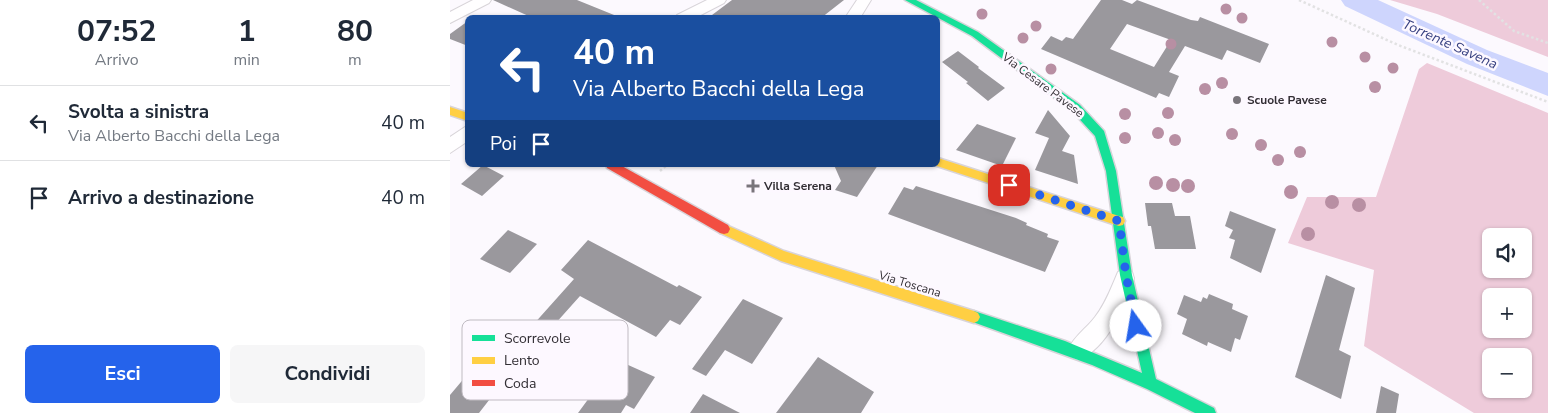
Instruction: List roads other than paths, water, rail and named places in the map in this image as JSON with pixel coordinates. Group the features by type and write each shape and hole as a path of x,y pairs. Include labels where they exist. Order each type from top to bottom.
{"street":[{"path":"450,18 484,0"},
{"path":"688,15 719,0"},
{"path":"854,15 864,0"},
{"name":"Via Cesare Pavese","path":"909,0 939,15"},
{"name":"Via Cesare Pavese","path":"940,16 976,34 1076,108 1100,134 1106,148 1126,275 1150,381"},
{"path":"450,111 465,116"},
{"path":"450,146 465,134"},
{"path":"940,163 1119,221"},
{"name":"Via Toscana","path":"615,167 712,222 778,255 883,291 1078,350 1150,381 1209,413"},
{"name":"Via Cesare Pavese","path":"1078,350 1109,318 1117,304 1126,275"}],"waterway":[{"name":"Torrente Savena","path":"1354,0 1477,57 1548,85"}],"place":[{"name":"Scuole Pavese","path":"1237,100"},
{"name":"Villa Serena","path":"753,186"}]}
